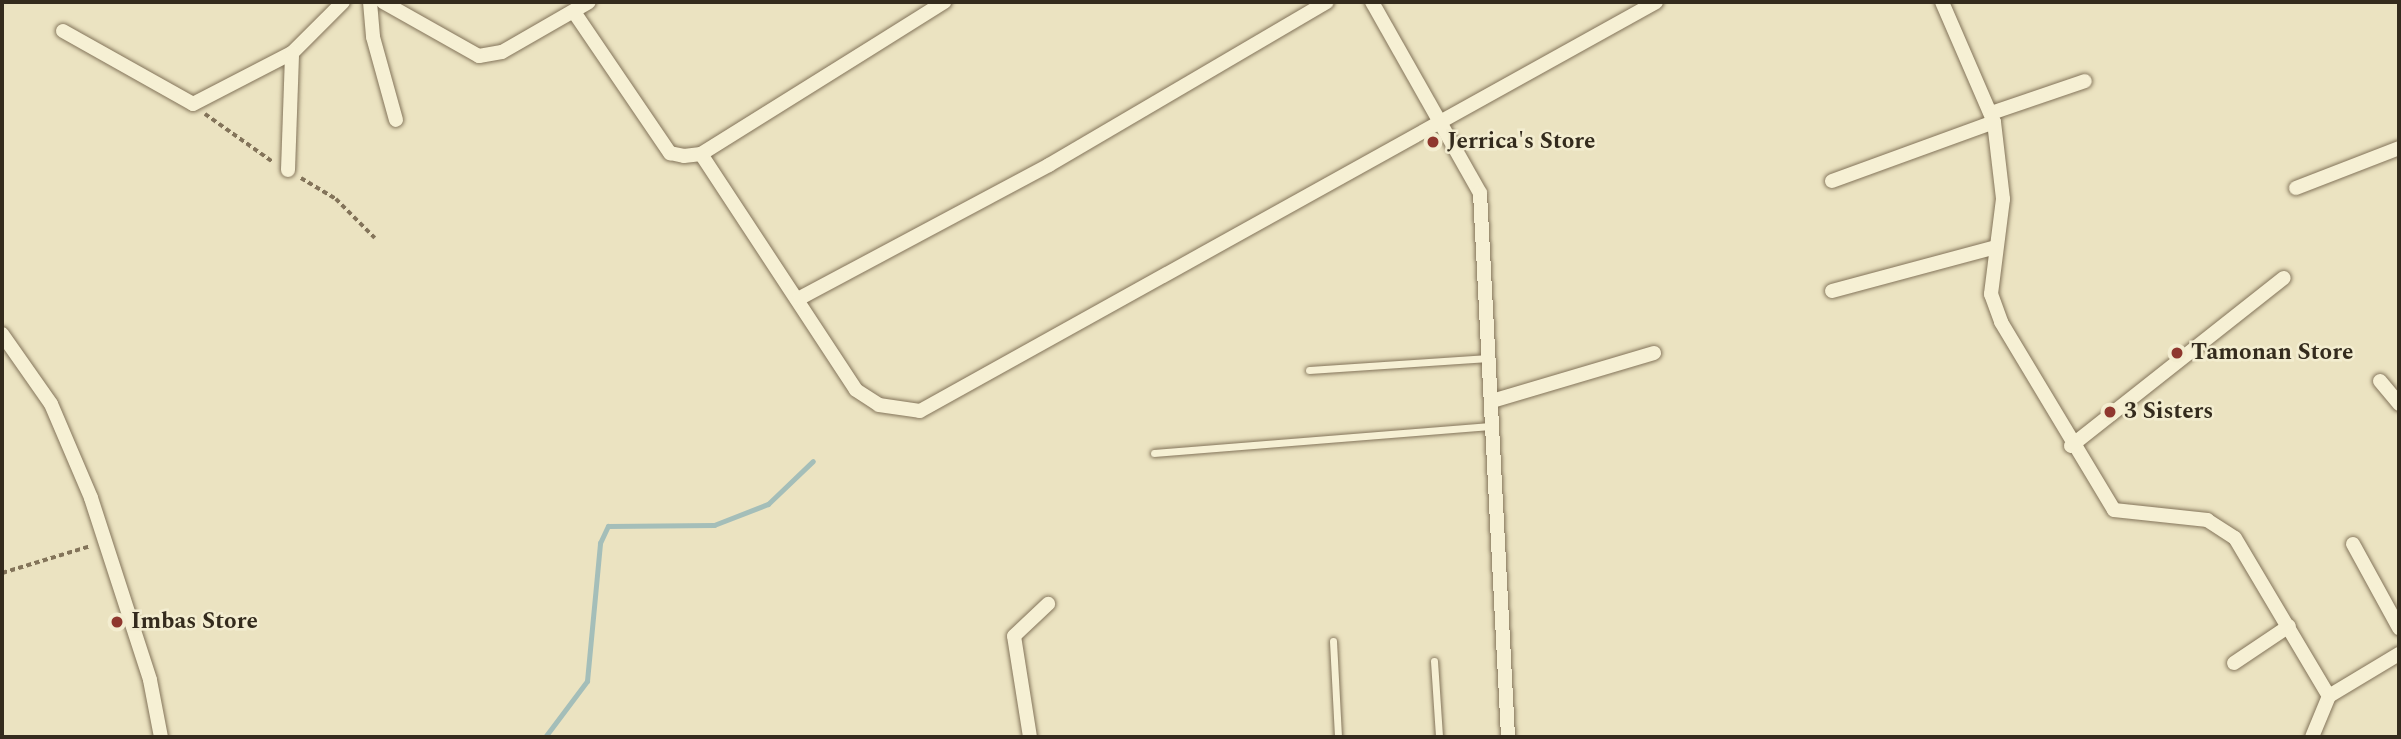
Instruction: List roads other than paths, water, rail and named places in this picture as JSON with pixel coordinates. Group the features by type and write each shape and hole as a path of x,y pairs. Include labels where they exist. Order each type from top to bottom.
{"street":[{"path":"64,31 193,104 292,52 343,2"},
{"path":"370,2 373,37 396,120"},
{"path":"383,2 479,56 502,52 589,2"},
{"path":"574,12 670,153 701,153 944,2"},
{"path":"800,298 1049,165 1327,2"},
{"path":"1372,2 1480,193 1508,737"},
{"path":"701,153 800,298 856,390 879,405 920,411 1141,292 1436,119 1656,2"},
{"path":"1942,2 1992,117 2003,199 1992,248 1996,310 2071,446 2114,510 2189,516 2222,527 2289,626 2329,696"},
{"path":"288,170 292,52"},
{"path":"1832,181 2085,81"},
{"path":"2295,188 2399,148"},
{"path":"1832,291 1992,248"},
{"path":"2071,446 2284,278"},
{"path":"2,334 51,404 103,542 150,680 161,737"},
{"path":"1492,401 1654,354"},
{"path":"2380,381 2399,404"},
{"path":"2353,544 2399,628"},
{"path":"1030,737 1014,636 1048,604"},
{"path":"2234,663 2289,626"},
{"path":"2312,737 2329,696 2399,654"}],"lane":[{"path":"1309,370 1489,358"},
{"path":"1154,453 1493,426"},
{"path":"1333,641 1338,737"},
{"path":"1434,661 1438,737"}],"waterway":[{"path":"545,737 587,681 600,543 608,526 714,525 768,504 813,461"}],"place":[{"name":"Jerrica's Store","path":"1433,142"},
{"name":"Tamonan Store","path":"2177,353"},
{"name":"3 Sisters","path":"2110,412"},
{"name":"Imbas Store","path":"117,622"}]}
